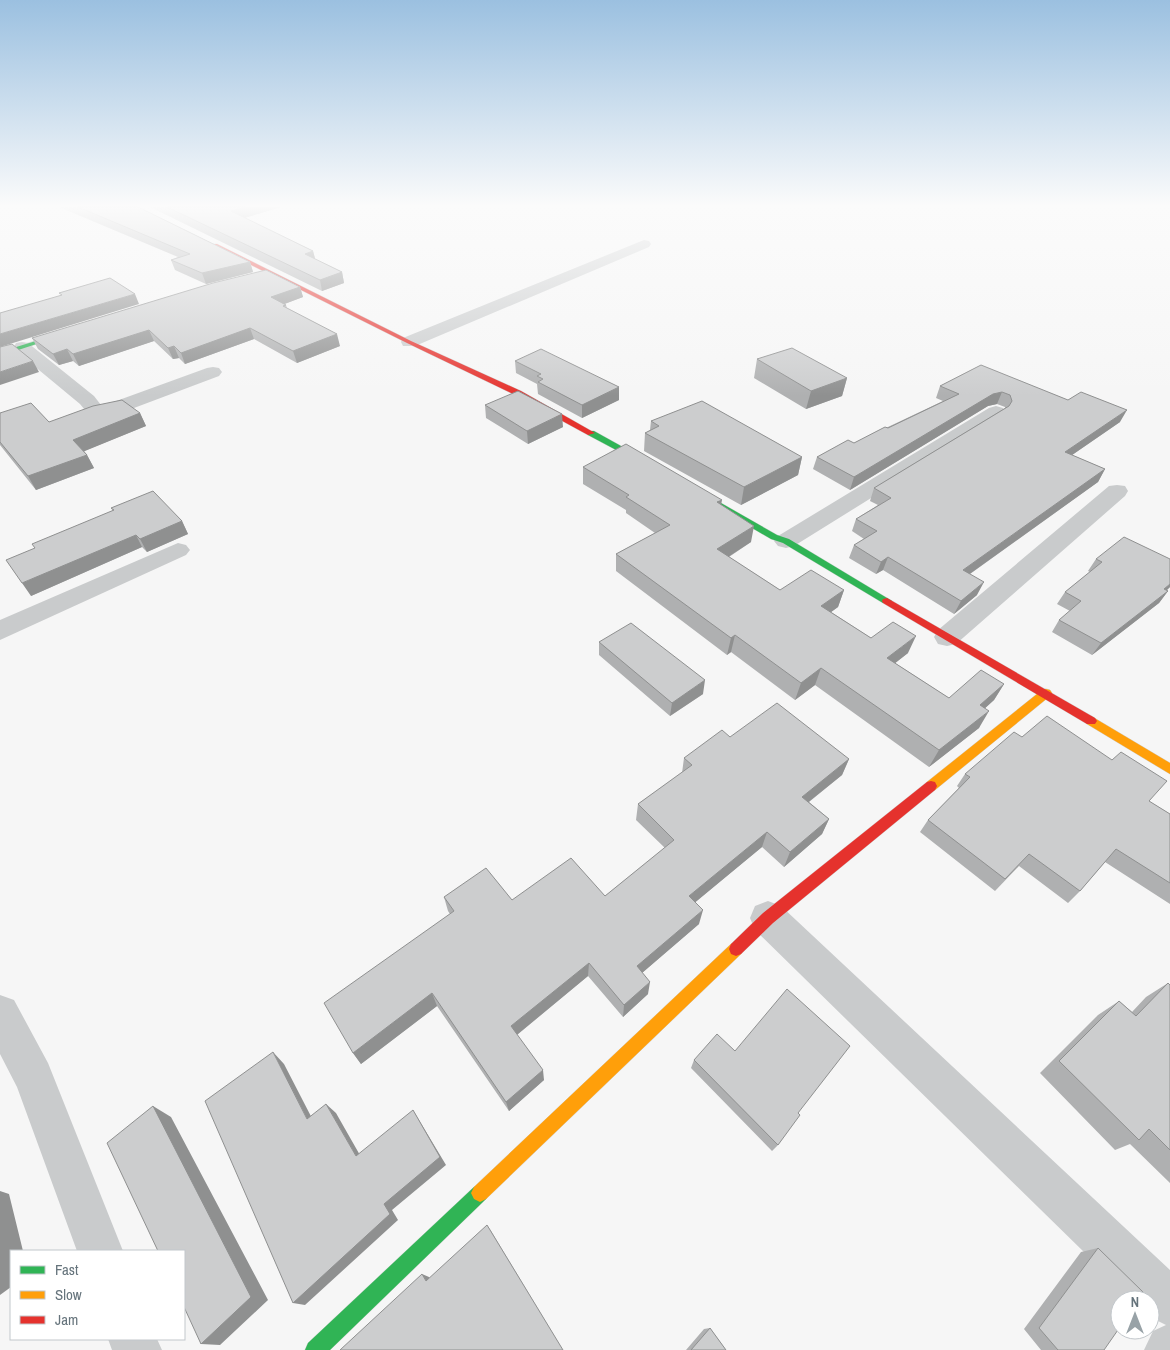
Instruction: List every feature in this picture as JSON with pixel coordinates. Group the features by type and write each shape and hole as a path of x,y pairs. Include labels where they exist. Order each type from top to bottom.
{"main road":[{"path":"268,270 409,342 518,393 515,393 663,472"},
{"path":"256,278 274,273"},
{"path":"0,354 85,328"},
{"path":"706,497 774,537 786,541 947,637 1046,693 1170,769"},
{"path":"315,1350 768,918 1046,693"}],"street":[{"path":"409,342 582,270"},
{"path":"22,347 87,400 96,411 111,410 214,372"},
{"path":"786,541 996,412"},
{"path":"947,637 1117,491"},
{"path":"0,631 178,550"},
{"path":"768,918 1170,1303"},
{"path":"0,1014 34,1076 100,1250"}],"building":[{"path":"195,270 215,270 202,273"},
{"path":"266,270 300,287 271,297 286,305 283,306 337,334 293,351 250,328 181,353 174,346 168,348 149,330 73,354 67,349 53,354 32,338 213,283"},
{"path":"299,270 338,270 342,272 320,280"},
{"path":"110,278 135,294 0,334 0,313 62,295 59,293"},
{"path":"12,344 33,361 0,372 0,347"},
{"path":"792,348 847,378 811,391 757,359"},
{"path":"541,349 619,387 582,405 538,382 543,379 537,376 541,374 515,361"},
{"path":"981,365 1068,400 1081,392 1127,410 1065,452 1105,469 963,570 984,582 961,601 888,557 881,562 854,545 877,531 856,519 891,498 874,488 1009,406 1012,401 1010,395 1002,392 993,394 854,477 817,457 848,440 854,443 959,394 940,386"},
{"path":"518,391 562,414 527,431 485,405"},
{"path":"122,400 140,413 73,440 87,455 28,476 0,442 0,413 31,403 49,422 93,406"},
{"path":"702,401 802,457 744,487 645,433 659,426 651,421"},
{"path":"626,444 722,500 717,502 754,526 717,549 780,590 811,570 844,590 821,606 871,638 893,622 916,636 887,658 949,698 981,670 1004,684 980,705 989,711 939,750 821,668 801,683 735,635 731,638 616,554 670,525 626,497 629,495 583,467"},
{"path":"153,491 182,521 140,539 136,535 22,583 6,560 35,548 32,544 114,510 111,508"},
{"path":"1124,537 1170,559 1170,584 1164,589 1168,591 1101,643 1059,620 1081,601 1065,592 1102,562 1096,559"},
{"path":"631,623 705,680 672,703 599,642"},
{"path":"777,703 849,759 802,797 829,819 790,852 767,832 689,896 703,910 637,966 650,982 624,1005 589,963 511,1026 543,1070 506,1102 432,993 353,1053 324,1003 454,911 444,897 486,868 512,900 571,858 605,896 674,840 638,804 692,765 684,758 722,730 730,737"},
{"path":"1047,716 1112,760 1121,752 1167,781 1149,801 1170,814 1170,883 1116,849 1080,891 1029,854 1005,879 928,820 970,777 965,774 1014,732 1022,737"},
{"path":"1168,983 1170,985 1170,1150 1149,1129 1139,1140 1059,1061 1119,1001 1136,1016"},
{"path":"787,989 850,1046 798,1113 800,1115 778,1145 694,1060 717,1034 735,1051"},
{"path":"273,1052 307,1119 326,1104 356,1156 413,1110 440,1157 384,1204 390,1214 293,1303 205,1101"},
{"path":"153,1106 251,1297 201,1344 185,1309 185,1250 158,1250 107,1143"},
{"path":"487,1225 563,1350 340,1350 422,1274 426,1281"},
{"path":"1098,1248 1141,1290 1110,1290 1111,1340 1104,1350 1058,1350 1039,1328"},
{"path":"710,1328 726,1350 691,1350"}],"traffic: fast":[{"path":"0,354 70,332"},
{"path":"591,433 653,466"},
{"path":"714,502 774,537 786,541 887,601"},
{"path":"315,1350 480,1193"}],"traffic: slow":[{"path":"931,786 1046,693"},
{"path":"1091,721 1170,769"},
{"path":"480,1193 736,949"}],"traffic: jam":[{"path":"265,270 409,342 518,393 515,393 591,433"},
{"path":"887,601 1091,721"},
{"path":"736,949 768,918 931,786"}]}
